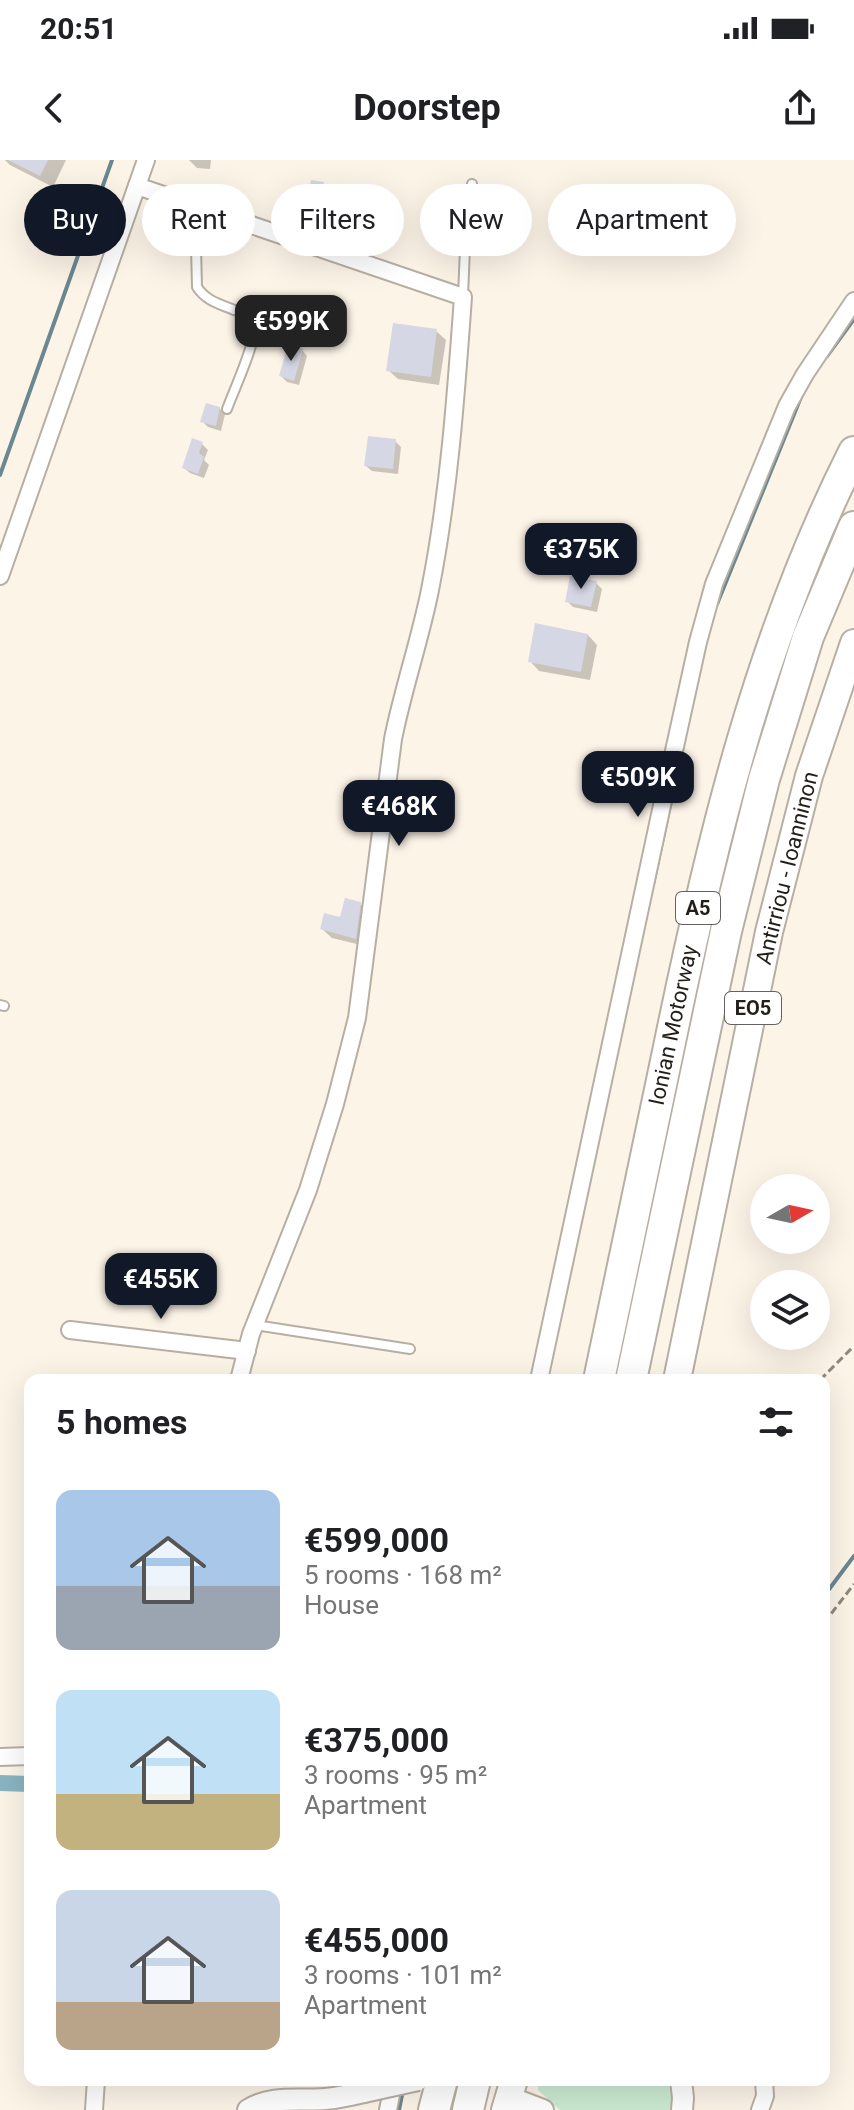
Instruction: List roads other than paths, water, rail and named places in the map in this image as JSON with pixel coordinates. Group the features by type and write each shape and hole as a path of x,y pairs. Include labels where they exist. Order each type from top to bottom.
{"highway":[{"name":"Ionian Motorway","path":"600,1374 695,921 733,769 780,622 807,552 854,452"},
{"name":"Ionian Motorway","path":"632,1374 726,931 764,779 808,637 854,527"},
{"path":"434,2110 440,2086"},
{"path":"468,2110 474,2086"}],"main road":[{"name":"Antirriou - Ioanninon","path":"678,1374 769,932 809,776 854,643"}],"street":[{"path":"0,576 146,160"},
{"path":"137,186 142,188"},
{"path":"241,1374 255,1325 308,1190 335,1104 357,1018 393,739 430,592 444,499 463,297 255,226"},
{"path":"540,1374 698,642 714,584 787,406 854,301"},
{"path":"70,1330 247,1351"},
{"path":"0,1757 24,1756"},
{"path":"94,2110 96,2086"},
{"path":"248,2110 267,2102 324,2099 391,2086"},
{"path":"388,2110 393,2086"},
{"path":"682,2086 682,2110"},
{"path":"760,2110 765,2096 764,2086"},
{"path":"509,2096 543,2110"}],"lane":[{"path":"196,256 197,287 203,295 215,303 248,315 253,321 255,331 252,344 227,409"},
{"path":"463,297 465,256"},
{"path":"255,1325 410,1349"}],"waterway":[{"path":"0,475 112,160"},
{"path":"827,356 854,319"},
{"path":"717,604 801,397"},
{"path":"653,884 684,740"},
{"path":"830,1588 854,1556"},
{"path":"0,1783 24,1784"},
{"path":"399,2110 403,2090"}]}
